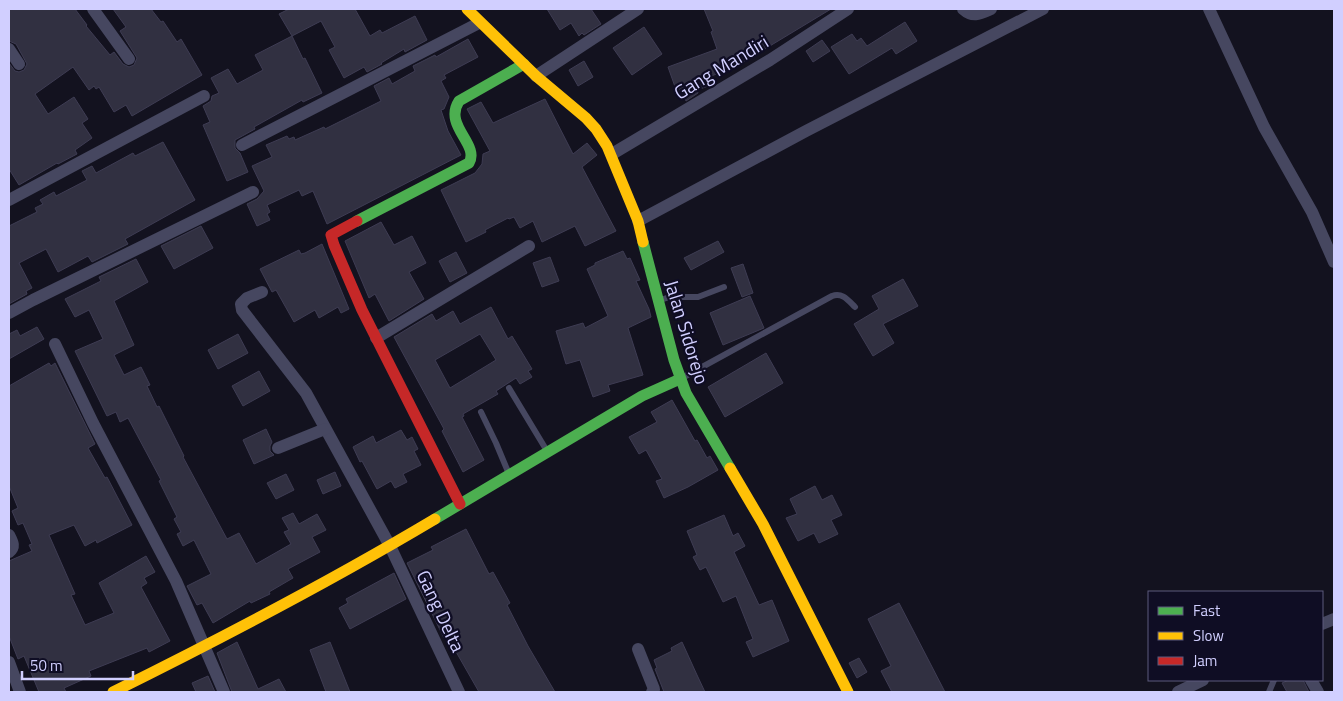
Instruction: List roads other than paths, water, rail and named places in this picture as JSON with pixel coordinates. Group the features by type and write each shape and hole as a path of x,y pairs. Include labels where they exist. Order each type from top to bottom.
{"street":[{"path":"93,9 128,59"},
{"name":"Jalan Sidorejo","path":"467,9 536,76 586,118 596,129 612,154 638,222 680,379 763,524 848,692"},
{"path":"536,76 638,9"},
{"name":"Gang Mandiri","path":"612,154 770,60 848,9"},
{"path":"964,9 972,15 978,15 991,9"},
{"path":"638,222 806,131 1043,9"},
{"path":"1208,9 1264,127 1312,212 1334,262"},
{"path":"242,145 480,23"},
{"path":"9,49 19,64"},
{"path":"460,504 362,310 353,285 336,252 331,235 469,163 472,158 472,152 455,118 455,105 524,64"},
{"path":"9,200 204,96"},
{"path":"9,313 253,192"},
{"path":"376,338 529,246"},
{"name":"Gang Delta","path":"262,292 248,298 241,304 242,310 306,393 390,546 458,692"},
{"path":"55,344 93,423 176,581 201,635 204,647 224,692"},
{"path":"112,692 204,647 390,546 642,396 680,379"},
{"path":"278,448 325,429"},
{"path":"9,535 13,547 9,552"},
{"path":"638,649 654,689 652,692"},
{"path":"9,662 20,692"},
{"path":"1178,692 1201,685"}],"lane":[{"path":"658,300 670,297 698,297 724,287"},
{"path":"680,379 832,296 841,295 855,307"},
{"path":"509,388 547,452"},
{"path":"481,412 510,475"}]}
